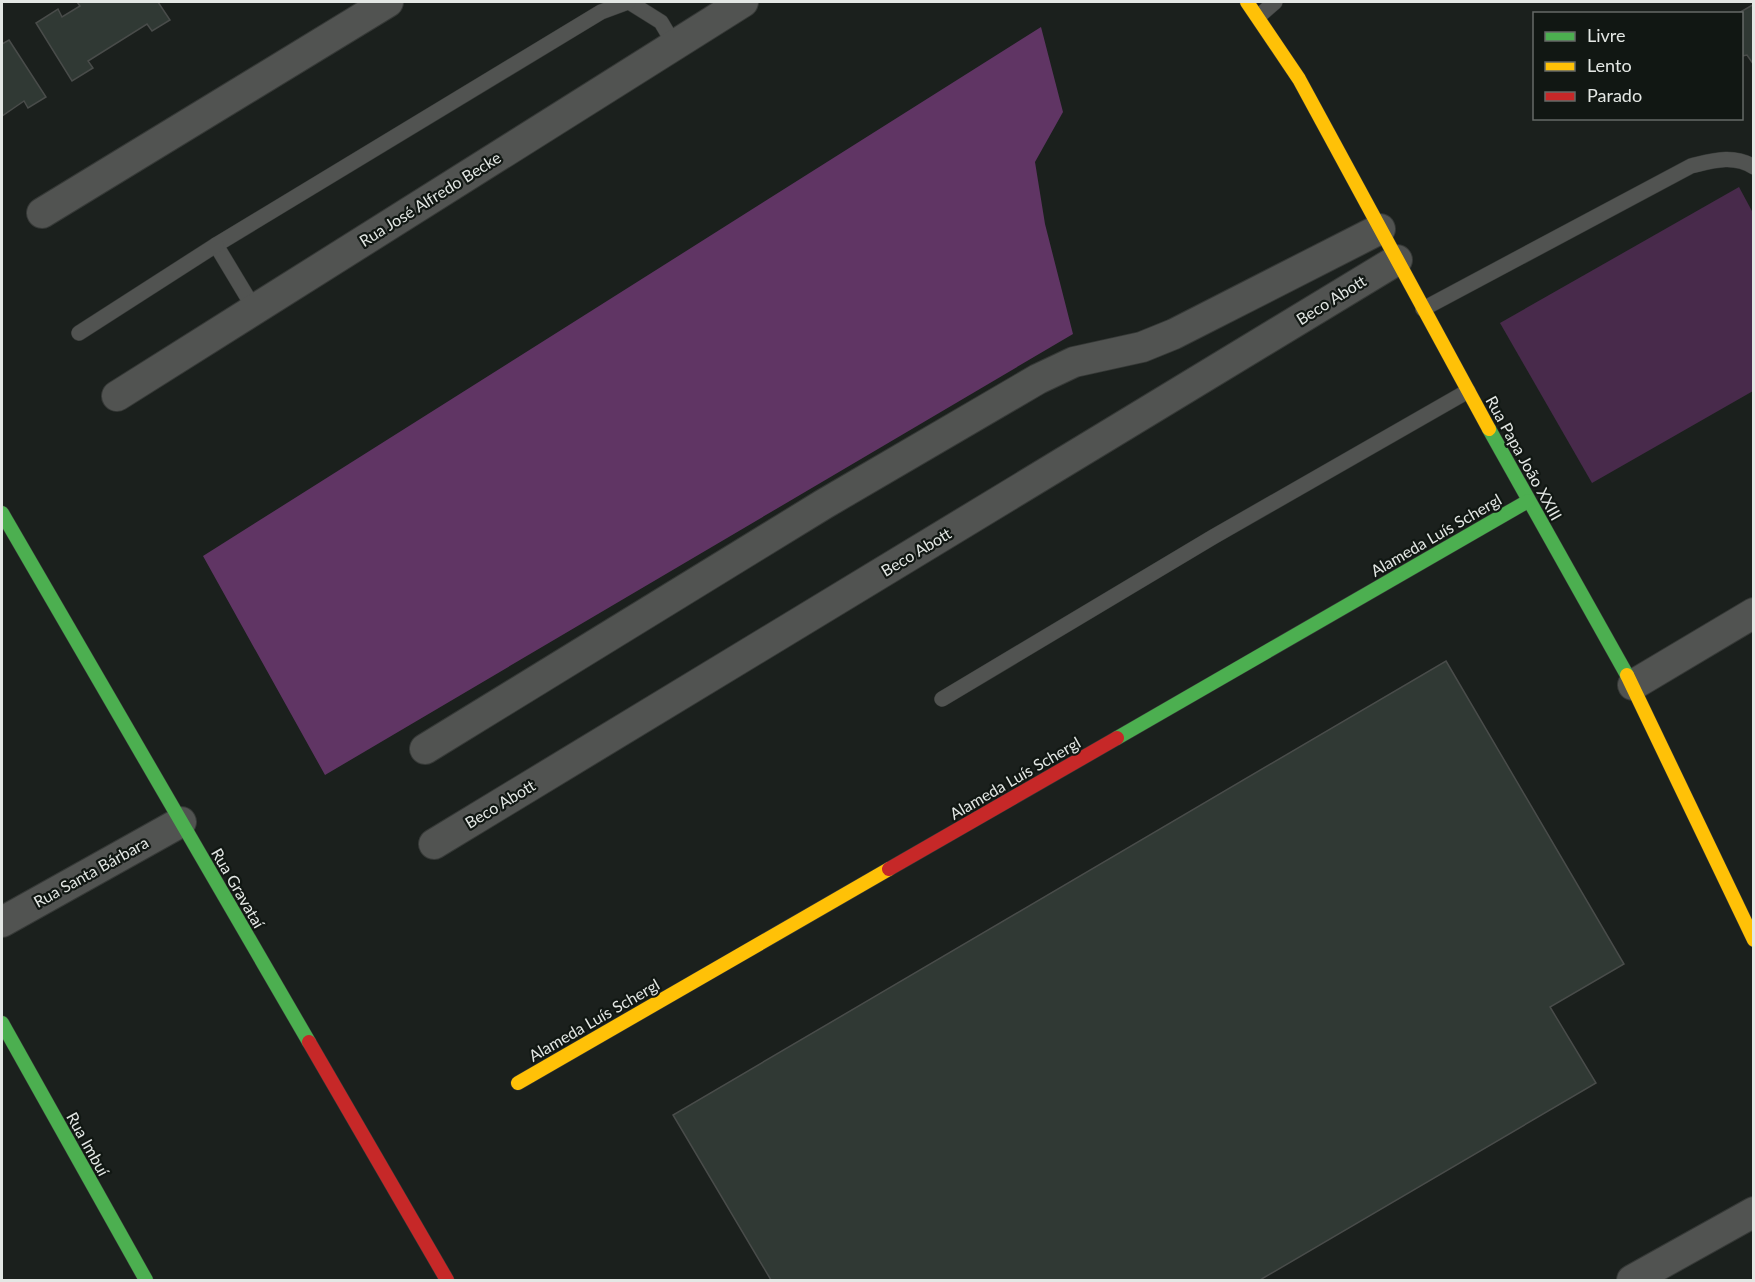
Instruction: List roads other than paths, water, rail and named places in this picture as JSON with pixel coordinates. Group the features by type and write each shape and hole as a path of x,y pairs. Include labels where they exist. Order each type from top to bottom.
{"street":[{"path":"42,213 388,2"},
{"name":"Rua José Alfredo Becke","path":"117,396 743,2"},
{"name":"Rua Papa João XXIII","path":"1247,2 1259,16 1299,79 1528,501 1633,686 1754,940"},
{"path":"425,749 824,504 1038,379 1074,362 1143,347 1174,334 1380,229"},
{"name":"Beco Abott","path":"434,844 1397,260"},
{"name":"Alameda Luís Schergl","path":"518,1083 1528,501"},
{"name":"Rua Gravataí","path":"2,513 447,1281"},
{"path":"1633,686 1754,613"},
{"name":"Rua Santa Bárbara","path":"2,922 181,822"},
{"name":"Rua Imbuí","path":"2,1023 146,1281"},
{"path":"1632,1281 1754,1212"}],"lane":[{"path":"79,333 216,245 601,12 629,2 661,22 674,44"},
{"path":"1259,16 1275,2"},
{"path":"1423,309 1691,166 1722,158 1746,162 1754,167"},
{"path":"216,245 255,309"},
{"path":"942,699 1213,537 1468,391"}]}
